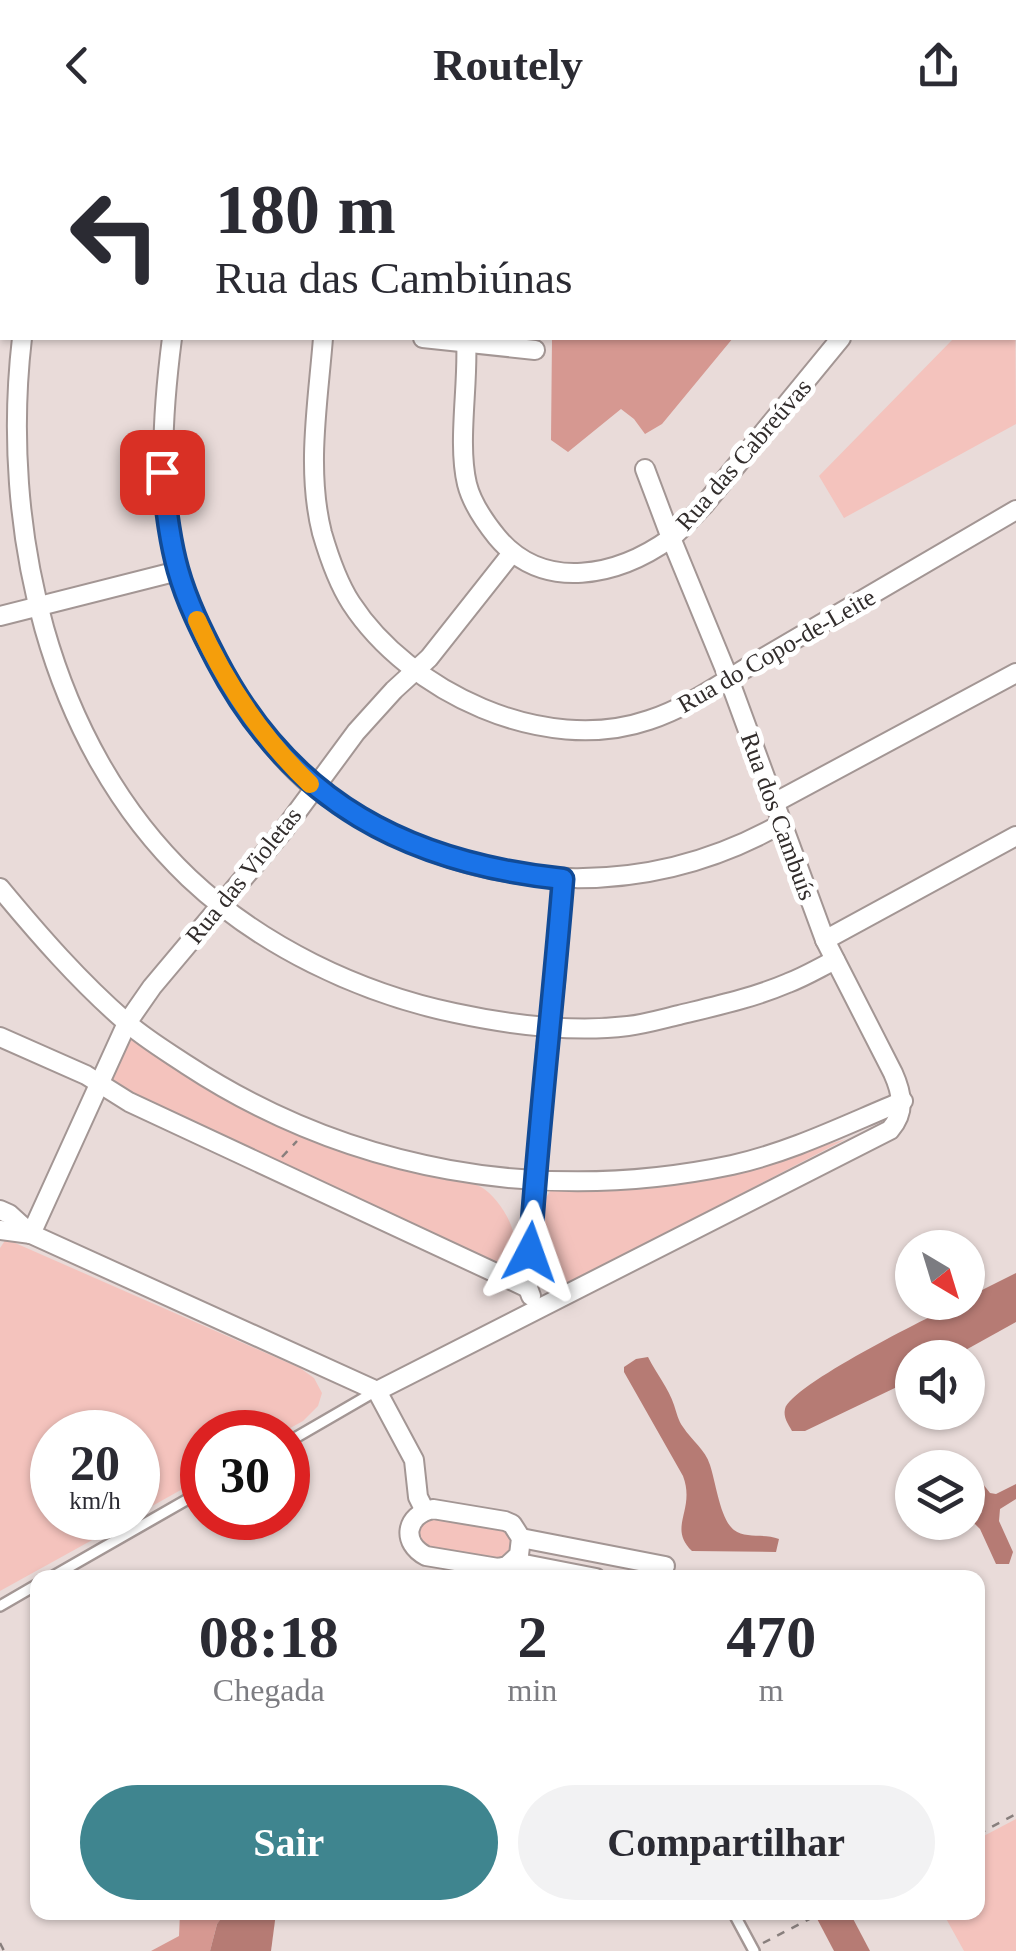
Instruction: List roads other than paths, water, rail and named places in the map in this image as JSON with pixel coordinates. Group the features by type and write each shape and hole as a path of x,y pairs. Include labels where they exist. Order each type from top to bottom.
{"street":[{"path":"22,340 13,400 13,474 20,549 48,654 70,708 110,782 161,848 190,879 222,904 288,949 379,992 462,1014 548,1026 630,1026 704,1009 788,984 835,960"},
{"path":"172,340 164,404 162,472 178,571 226,679 270,740 314,787 390,834 432,852 503,872 563,879 632,876 671,868 754,840 781,824"},
{"name":"Rua do Copo-de-Leite","path":"323,340 314,460 318,513 339,580 365,622 416,670 451,694 515,720 553,728 600,729 647,721 706,695 1016,510"},
{"path":"466,340 536,350"},
{"name":"Rua das Cabreúvas","path":"466,340 466,480 489,528 512,553 559,573 596,572 631,560 670,538 704,505 839,340"},
{"name":"Rua dos Cambuís","path":"645,470 730,678 825,940 893,1073 902,1102"},
{"name":"Rua das Violetas","path":"31,1234 128,1023 152,987 283,831 356,732 449,635 512,553"},
{"path":"0,616 178,571"},
{"path":"774,803 1016,672"},
{"path":"825,940 1016,836"},
{"path":"535,1312 528,1288 563,879"},
{"path":"0,888 68,965 128,1023 211,1080 309,1130 428,1166 535,1180 638,1179 735,1164 775,1153 902,1102"},
{"path":"0,1037 99,1083 129,1102 528,1288"},
{"path":"377,1391 890,1130 902,1102"},
{"path":"0,1210 31,1234"},
{"path":"0,1230 31,1234 377,1391 414,1460 418,1497 425,1511"},
{"path":"514,1562 521,1538 505,1520 433,1509 418,1515 410,1530 414,1546 426,1556 498,1568 514,1562 555,1570"},
{"path":"521,1538 665,1566"}],"lane":[{"path":"310,1429 377,1391"},
{"path":"64,1570 180,1504"},
{"path":"0,1606 30,1589"},
{"path":"737,1920 753,1950"}]}
